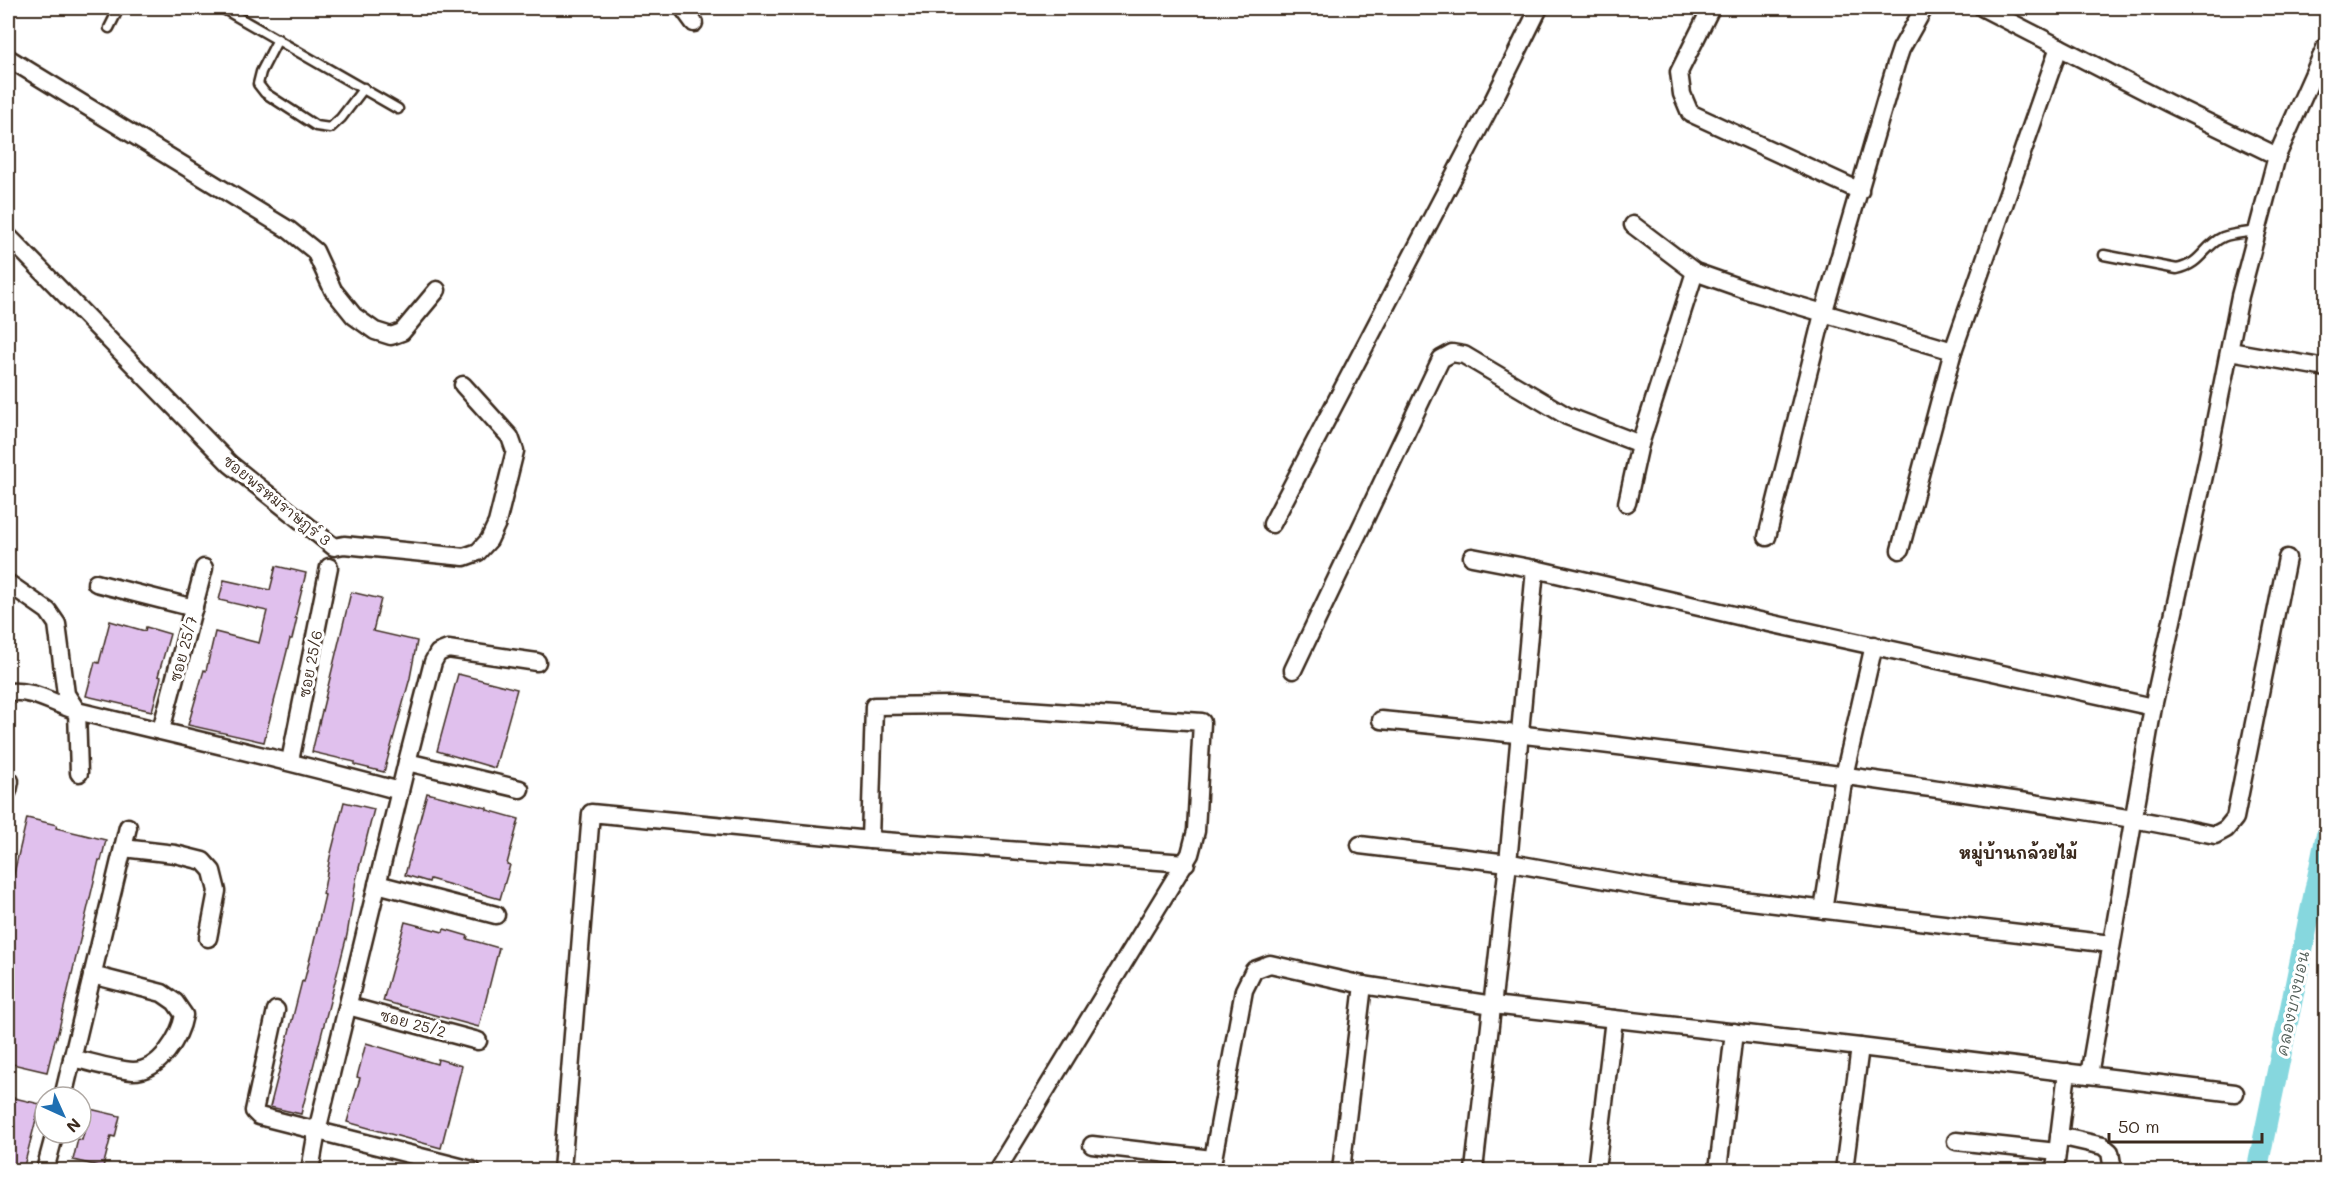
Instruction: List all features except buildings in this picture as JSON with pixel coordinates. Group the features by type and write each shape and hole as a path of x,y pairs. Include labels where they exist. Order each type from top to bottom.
{"street":[{"path":"683,8 694,23"},
{"path":"1272,524 1492,103 1539,8"},
{"path":"1711,8 1679,72 1682,94 1690,113 1860,191"},
{"path":"1767,537 1823,314 1901,49 1924,8"},
{"path":"1983,8 2277,156"},
{"path":"2090,1075 2153,707 2240,296 2277,156 2326,46"},
{"path":"1900,550 1953,351 2059,47"},
{"path":"8,58 289,230 315,251 333,290 354,316 375,331 391,336 402,332 437,290"},
{"path":"1633,225 1695,272 1823,314 1953,351"},
{"name":"ซอยพรหมราษฎร์ 3","path":"8,236 230,464 334,547 344,545 464,556 478,552 489,540 498,523 515,451 510,437 463,385"},
{"path":"1627,503 1640,444 1695,272"},
{"path":"2230,351 2326,368"},
{"path":"1293,670 1441,359 1452,353 1464,355 1568,416 1640,444"},
{"path":"1472,557 1535,569 2153,707"},
{"path":"1381,720 1671,751 2133,818 2215,835 2226,829 2235,818 2287,558"},
{"name":"ซอย 25/6","path":"290,761 329,567"},
{"name":"ซอย 25/7","path":"161,730 204,568"},
{"path":"1474,1170 1508,863 1518,733 1535,569"},
{"path":"8,583 53,616 57,624 66,694 77,711 78,773"},
{"path":"96,583 194,608"},
{"path":"1823,910 1844,776 1874,645"},
{"path":"310,1170 377,884 433,662 438,653 448,650 537,662"},
{"path":"8,692 36,694 77,711 290,761 400,791"},
{"path":"870,840 874,705 953,705 1202,722 1196,831 1186,863 997,1170"},
{"path":"407,762 520,789"},
{"path":"562,1170 591,813 870,840 1186,863"},
{"path":"66,1085 128,827"},
{"path":"1360,844 1508,863 1667,891 2111,944"},
{"path":"123,848 203,861 212,872 217,891 208,938"},
{"path":"377,884 496,915"},
{"path":"1092,1145 1211,1165 1244,990 1254,970 1270,964 1363,985 1493,1005 2235,1093"},
{"path":"72,1058 135,1071 153,1064 168,1049 182,1028 184,1015 175,1002 162,993 92,975"},
{"path":"1341,1170 1363,985"},
{"name":"ซอย 25/2","path":"348,1006 478,1041"},
{"path":"276,1010 254,1111 259,1116 472,1170"},
{"path":"1596,1170 1614,1019"},
{"path":"1718,1170 1734,1032"},
{"path":"1844,1170 1860,1047"},
{"path":"2055,1170 2067,1072"},
{"path":"1956,1142 2103,1146 2110,1152 2113,1170"},
{"path":"45,1170 51,1145"}],"lane":[{"path":"108,28 119,8"},
{"path":"222,8 398,109"},
{"path":"278,39 261,72 258,84 265,93 316,126 330,128 341,118 364,88"},
{"path":"2104,255 2177,269 2189,267 2225,236 2256,231"}],"waterway":[{"name":"คลองบางบอน","path":"2257,1170 2326,836"}],"district":[{"name":"หมู่บ้านกล้วยไม้","path":"2018,852"}]}
